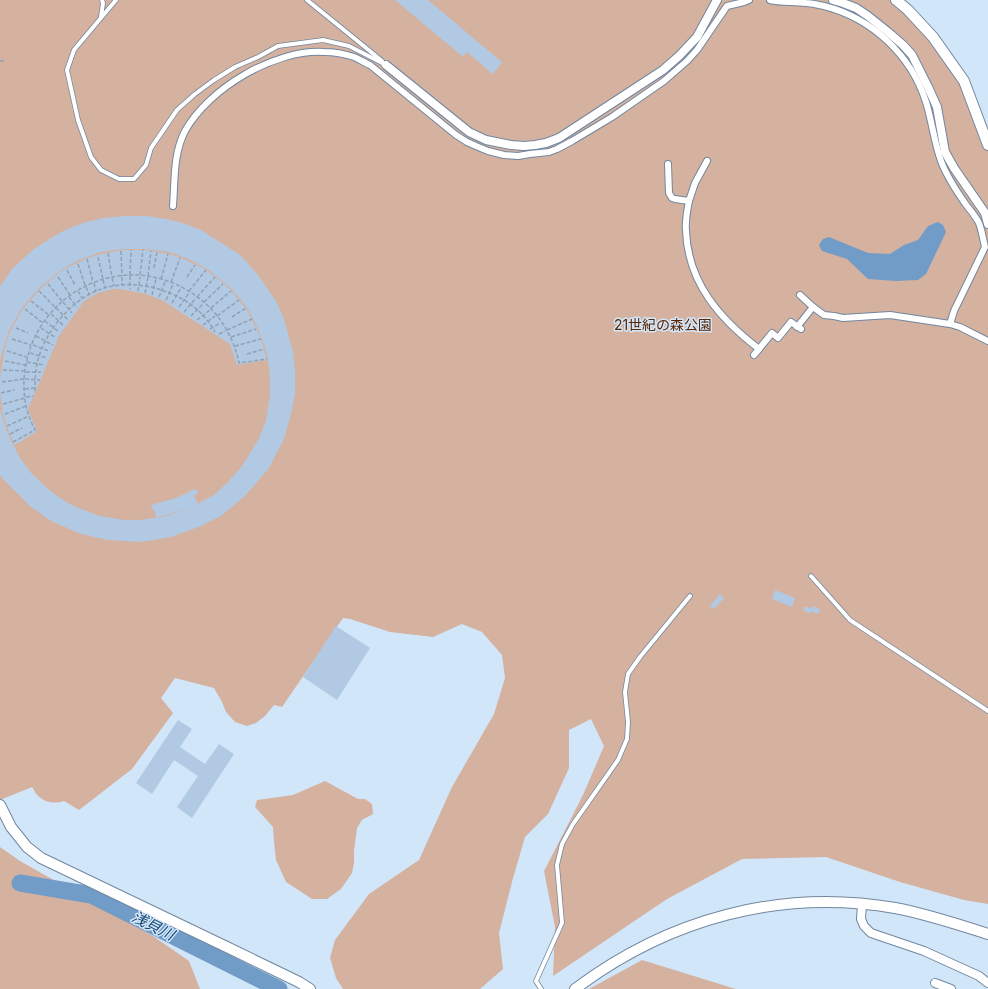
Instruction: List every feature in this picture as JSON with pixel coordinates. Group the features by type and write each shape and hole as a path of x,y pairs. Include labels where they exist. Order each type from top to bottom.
{"street":[{"path":"386,65 469,132 486,140 511,145 535,145 546,143 559,138 663,70 697,37 717,0"},
{"path":"173,206 178,151 184,132 195,117 220,91 260,66 278,59 293,54 323,52 354,57 370,65 456,135 467,142 488,151 504,155 518,156 548,152 557,149 612,117 664,81 687,61 697,50 727,6 749,0"},
{"path":"770,0 779,2 805,2 824,6 869,25 891,44 906,62 916,78 926,102 935,141 942,162 957,190 979,224 985,247 954,311 950,324"},
{"path":"833,0 856,8 868,16 904,45 912,55 937,107 945,152 954,168 985,213 988,224"},
{"path":"896,0 908,10 933,37 964,81 988,145"},
{"path":"707,161 695,183 689,201 686,218 687,242 691,261 699,282 711,302 718,311 759,349"},
{"path":"668,164 669,193 672,198 689,201"},
{"path":"800,295 824,315 843,318 890,315 950,324 960,327 988,341"},
{"path":"754,355 772,333 778,338 791,322 799,328 813,307"},
{"path":"0,805 11,827 27,847 41,858 299,982 310,989"},
{"path":"575,989 622,957 682,928 747,910 780,904 834,902 894,908 921,913 950,921 988,934"},
{"path":"862,904 861,919 864,926 871,933 924,951 979,976 988,983"},
{"path":"935,982 951,989"}],"lane":[{"path":"101,17 102,0"},
{"path":"116,0 74,50 67,70 78,120 91,158 101,170 119,179 134,179 146,165 151,148 177,110 195,94 235,67 278,46 323,40 349,46 386,65"},
{"path":"307,0 360,42 386,65"},
{"path":"811,576 850,620 988,711"},
{"path":"542,989 536,981 562,923 557,865 562,844 573,824 618,760 627,739 628,722 625,692 628,674 690,596"}],"path":[{"path":"0,61 4,60"},
{"path":"130,289 131,250"},
{"path":"138,291 143,250"},
{"path":"121,251 122,286"},
{"path":"145,293 151,251"},
{"path":"154,268 157,252"},
{"path":"108,253 114,287"},
{"path":"161,279 168,254"},
{"path":"98,257 105,288"},
{"path":"171,282 180,258"},
{"path":"87,259 96,291"},
{"path":"78,264 89,295"},
{"path":"187,277 195,265"},
{"path":"67,270 75,285"},
{"path":"178,307 206,270"},
{"path":"13,442 35,430 26,406 25,365 32,345 43,323 62,302 70,296 86,286 103,280 122,276 140,276 171,282 197,297 216,316 231,337 239,362 267,359"},
{"path":"58,277 77,307"},
{"path":"184,312 215,277"},
{"path":"152,295 156,279"},
{"path":"159,297 165,282"},
{"path":"48,284 72,314"},
{"path":"35,391 35,372 39,356 45,341 58,321 82,299 105,288 130,284 154,287 169,292 190,304 203,315 213,327 215,332"},
{"path":"166,300 173,284"},
{"path":"191,316 223,284"},
{"path":"172,303 181,288"},
{"path":"39,291 68,320"},
{"path":"78,291 82,299"},
{"path":"197,320 231,291"},
{"path":"203,325 239,300"},
{"path":"32,301 64,326"},
{"path":"232,317 246,308"},
{"path":"25,309 43,323"},
{"path":"219,334 252,319"},
{"path":"45,321 59,332"},
{"path":"210,329 220,323"},
{"path":"16,328 28,333"},
{"path":"41,328 56,338"},
{"path":"231,337 256,329"},
{"path":"36,336 53,345"},
{"path":"12,338 49,351"},
{"path":"234,346 261,339"},
{"path":"247,354 264,349"},
{"path":"7,350 27,357"},
{"path":"30,353 47,358"},
{"path":"5,360 25,365"},
{"path":"27,362 44,365"},
{"path":"3,370 41,372"},
{"path":"2,382 25,379 40,380"},
{"path":"25,389 35,388"},
{"path":"1,393 14,390"},
{"path":"3,404 33,396"},
{"path":"5,414 26,406"},
{"path":"7,426 29,416"},
{"path":"10,434 22,428"}],"green space":[{"name":"21世紀の森公園","path":"0,0 896,0 964,81 988,145 988,904 964,900 900,882 826,857 742,859 667,899 553,976 555,927 544,871 583,795 604,746 591,719 569,730 569,768 548,814 525,837 499,933 503,969 480,989 343,989 336,978 330,958 335,940 369,894 419,860 452,787 494,714 505,678 502,655 482,632 462,624 433,637 390,632 343,618 282,707 274,705 265,716 256,723 247,726 235,722 226,712 214,688 175,678 161,698 173,713 132,769 79,810 64,801 53,803 44,800 38,796 32,787 0,800"},
{"path":"325,781 358,799 365,799 372,804 373,814 362,820 357,828 352,873 341,889 327,899 312,899 286,882 276,860 273,827 255,807 257,800 293,795"},
{"path":"0,847 20,861 153,936 189,961 200,989 0,989"},
{"path":"642,960 736,989 589,989"}],"water":[{"path":"938,222 943,225 946,232 926,274 918,280 896,281 868,279 847,259 822,251 819,245 823,239 829,237 868,253 890,254 904,245 918,240 928,226"}],"building":[{"path":"395,0 428,0 502,62 493,74 467,52 463,57"},
{"path":"146,216 182,223 201,230 240,255 258,275 276,301 284,319 293,352 295,371 295,393 284,439 269,468 245,496 221,516 201,526 171,537 140,542 108,540 81,534 51,521 31,507 2,478 0,474 0,409 8,434 20,458 32,474 49,490 76,507 100,516 124,520 139,520 166,516 187,509 156,517 154,509 152,509 151,505 176,498 195,489 198,493 194,496 198,503 190,508 214,495 228,482 242,466 258,440 266,421 270,395 270,375 267,353 258,329 248,309 231,288 210,271 191,260 169,252 146,249 123,249 101,252 77,261 60,271 39,288 21,309 8,333 0,360 0,286 13,268 34,249 65,230 83,223 103,218"},
{"path":"124,250 146,250 179,257 203,268 220,280 230,289 247,310 260,336 267,360 237,365 230,344 162,300 146,294 121,289 113,289 98,293 84,301 59,336 28,409 37,431 15,445 9,433 3,414 0,393 0,378 5,347 9,334 22,310 40,289 60,272 88,258"},
{"path":"775,590 795,598 792,607 772,599"},
{"path":"720,594 724,598 714,609 710,606"},
{"path":"805,606 812,609 813,606 820,609 818,614 811,611 810,614 803,610"},
{"path":"336,626 370,648 337,700 303,677"},
{"path":"178,720 192,729 180,747 205,764 219,744 234,754 192,818 177,807 198,776 174,760 152,794 136,783"}],"waterway":[{"name":"浅貝川","path":"20,883 91,895 279,989"}]}
